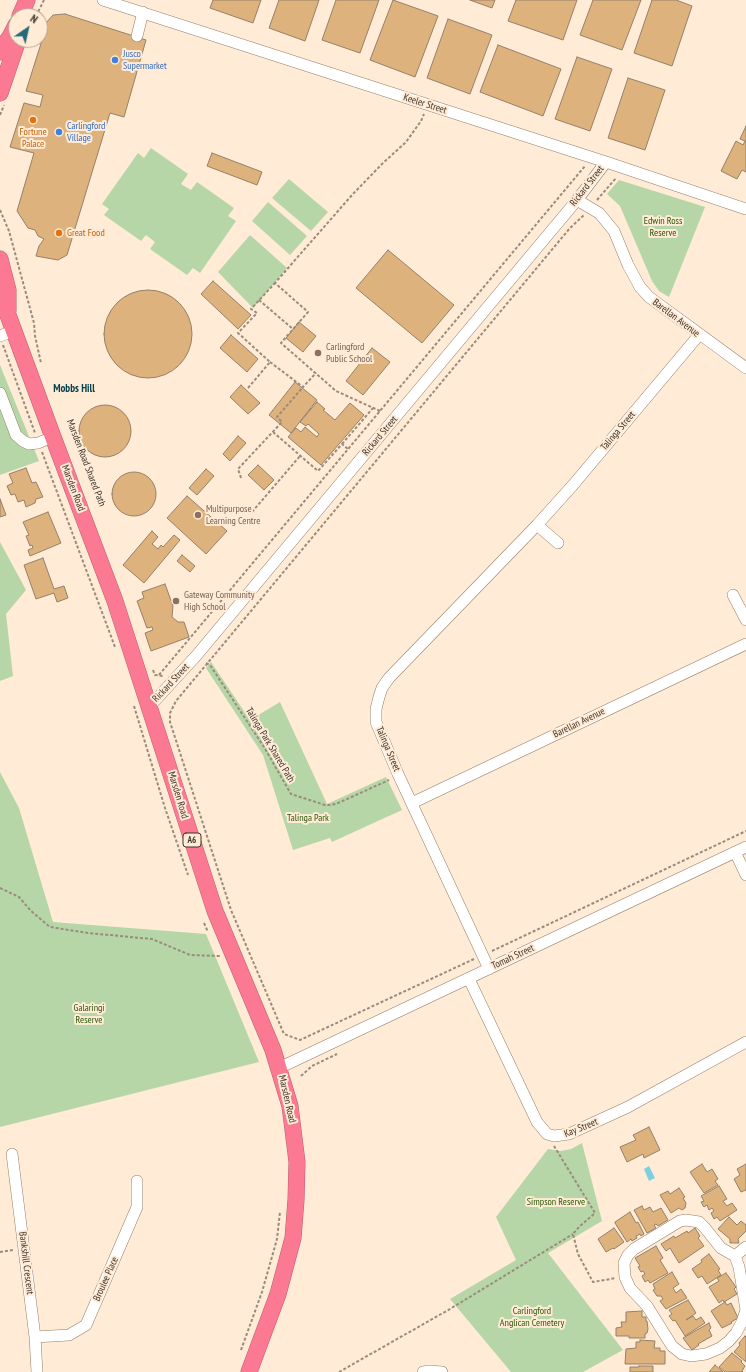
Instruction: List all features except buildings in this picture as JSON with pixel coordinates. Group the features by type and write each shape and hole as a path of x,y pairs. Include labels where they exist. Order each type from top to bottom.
{"highway":[{"path":"0,52 8,41"},
{"path":"0,93 15,48"},
{"name":"Marsden Road","path":"0,259 8,290 8,315 5,337 46,440 116,601 215,911 224,958 280,1068 290,1106 297,1162 293,1238 278,1294 249,1372"},
{"name":"Marsden Road","path":"0,297 8,315"}],"street":[{"name":"Keeler Street","path":"108,1 606,162 746,209"},
{"path":"137,36 142,12"},
{"name":"Rickard Street","path":"150,706 196,656 577,200 606,162"},
{"name":"Barellan Avenue","path":"577,200 599,213 614,231 628,265 640,287 648,297 746,368"},
{"name":"Talinga Street","path":"489,969 376,722 376,709 382,688 388,678 400,665 537,526 699,335"},
{"path":"0,393 16,435 29,444 46,440"},
{"path":"537,526 558,543"},
{"path":"733,595 746,620"},
{"name":"Barellan Avenue","path":"412,803 746,644"},
{"name":"Tomah Street","path":"280,1068 746,847"},
{"path":"735,852 746,875"},
{"path":"469,979 537,1122 547,1134"},
{"name":"Kay Street","path":"547,1134 554,1136 569,1134 628,1107 746,1042"},
{"name":"Bankshill Crescent","path":"12,1154 35,1338 36,1372"},
{"name":"Broulee Place","path":"35,1338 69,1335 86,1325 138,1207 137,1181"},
{"path":"686,1220 698,1222 722,1248 735,1256 739,1267 746,1310 736,1333 729,1341 720,1348 706,1354 691,1356 686,1355 682,1354 672,1346 647,1306 630,1288 625,1277 624,1263 628,1255 634,1249 680,1221 686,1220"},
{"path":"735,1256 746,1246"},
{"path":"423,1372 442,1372"}],"path":[{"path":"33,8 44,0"},
{"path":"303,387 270,362 238,332 257,313 251,308 275,283 352,195 406,142 421,121 427,105"},
{"name":"Rickard Street","path":"159,676 585,165"},
{"name":"Rickard Street","path":"170,713 176,701 570,228 579,221 616,178"},
{"path":"0,210 9,231 34,323 35,336 41,363"},
{"path":"275,283 308,312 281,343 336,391 380,411"},
{"path":"259,300 293,330"},
{"name":"Marsden Road","path":"5,337 46,440 116,651"},
{"path":"248,388 270,362"},
{"path":"241,478 238,469 282,422 277,417 316,373"},
{"path":"273,432 318,470 373,408"},
{"path":"342,444 348,449"},
{"path":"252,512 300,456"},
{"name":"Talinga Park Shared Path","path":"204,662 210,665 264,747 291,794 325,805 330,805 336,804 390,779 393,785"},
{"path":"151,665 153,672 159,676 169,674"},
{"name":"Marsden Road","path":"132,702 165,808 190,881"},
{"name":"Marsden Road","path":"170,713 170,722 231,910 284,1034"},
{"name":"Tomah Street","path":"284,1034 300,1040 746,831"},
{"path":"0,888 20,897 31,911 50,927 88,933 152,939 190,955 224,958"},
{"path":"202,917 210,937"},
{"path":"215,950 224,958"},
{"path":"301,1076 312,1066 337,1054"},
{"path":"339,1372 450,1309 574,1234 579,1227 595,1213 547,1134"},
{"path":"242,1350 262,1292 277,1239 281,1211"},
{"path":"574,1234 578,1254 593,1282 625,1277"}],"green space":[{"path":"151,148 188,174 181,184 191,190 197,182 234,208 228,216 236,221 200,273 193,268 187,275 150,249 155,242 146,235 141,241 104,215 109,209 102,204 138,153 144,158"},
{"path":"289,179 328,212 311,231 272,198"},
{"name":"Edwin Ross Reserve","path":"619,180 705,207 669,297 659,291 652,281 620,206 607,194"},
{"path":"268,202 307,236 290,255 252,221"},
{"path":"250,235 287,268 253,308 218,272"},
{"path":"0,365 39,461 0,475"},
{"path":"0,542 26,590 6,614 13,676 0,681"},
{"name":"Talinga Park","path":"211,662 250,720 280,702 327,804 386,777 402,810 332,842 330,838 293,850 263,755 206,668"},
{"name":"Galaringi Reserve","path":"0,772 19,808 53,922 206,934 259,1062 0,1127"},
{"name":"Carlingford Anglican Cemetery","path":"582,1143 602,1221 548,1253 623,1350 583,1372 511,1372 450,1299 516,1260 496,1217 548,1149 561,1151 571,1149"}],"water":[{"path":"649,1166 655,1178 649,1181 644,1169"}],"place":[{"name":"Jusco Supermarket","path":"115,60"},
{"name":"Fortune Palace","path":"33,120"},
{"name":"Carlingford Village","path":"59,132"},
{"name":"Great Food","path":"59,233"},
{"name":"Carlingford Public School","path":"318,353"},
{"name":"Multipurpose Learning Centre","path":"198,515"},
{"name":"Gateway Community High School","path":"176,601"}],"district":[{"name":"Mobbs Hill","path":"74,389"}],"park label":[{"name":"Simpson Reserve","path":"556,1202"}]}
